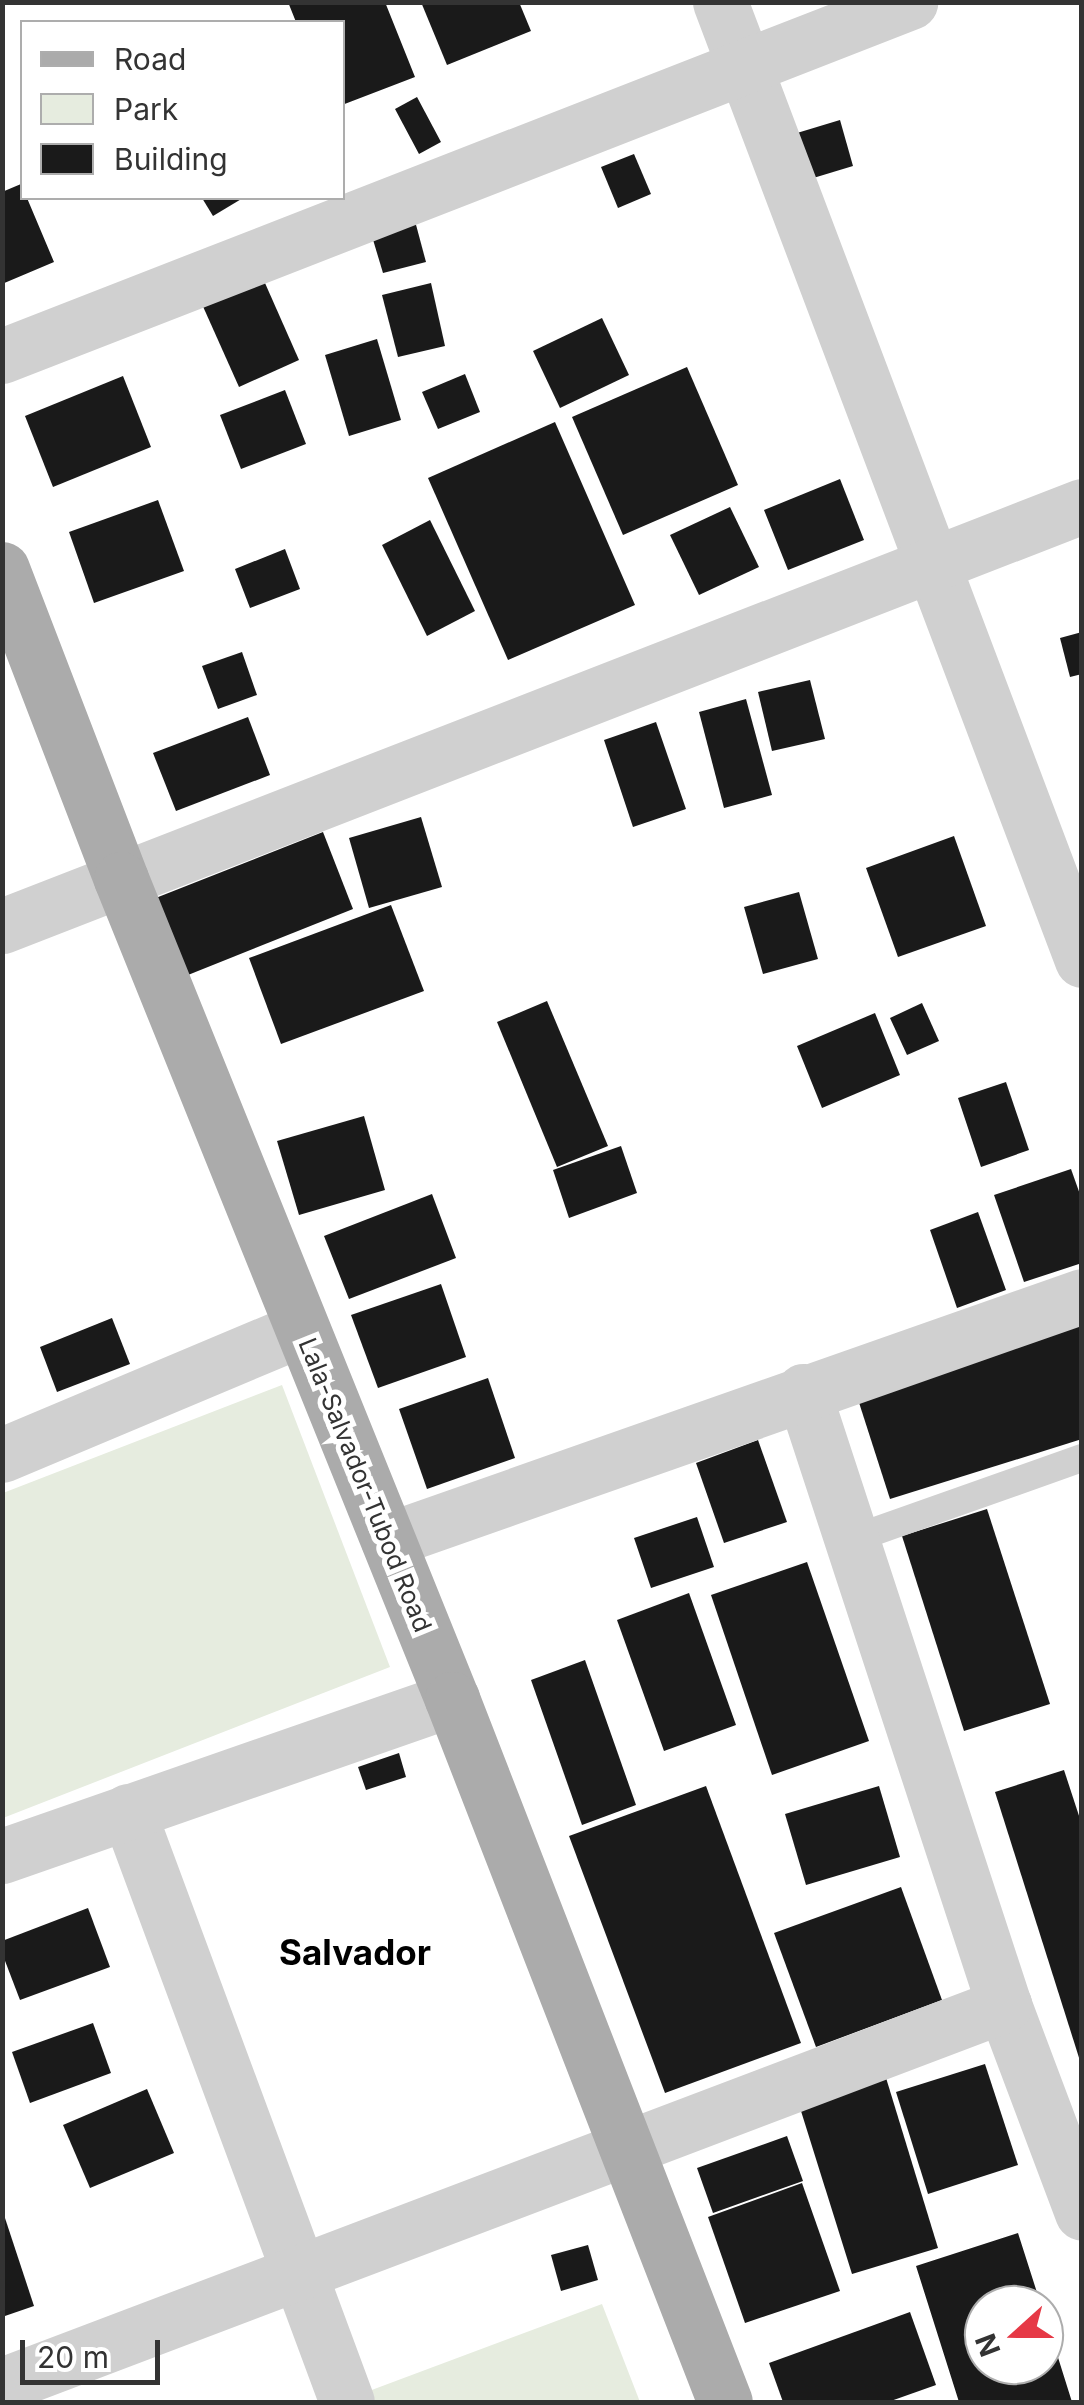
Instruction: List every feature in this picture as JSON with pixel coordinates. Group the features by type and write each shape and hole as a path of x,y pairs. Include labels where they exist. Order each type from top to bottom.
{"main road":[{"name":"Lala-Salvador-Tubod Road","path":"2,569 122,879 452,1699 725,2402"}],"street":[{"path":"720,2 929,566 1082,960"},
{"path":"2,356 910,2"},
{"path":"2,926 1082,506"},
{"path":"388,1540 1082,1296"},
{"path":"4,1450 302,1330"},
{"path":"803,1391 1004,2005 1065,2119 1082,2214"},
{"path":"2,1856 452,1699"},
{"path":"128,1812 348,2402"},
{"path":"2,2385 627,2144 1004,2005"}],"lane":[{"path":"853,1539 1082,1458"}],"green space":[{"path":"282,1385 390,1667 3,1818 3,1493"},
{"path":"602,2304 640,2402 373,2402 369,2391"}],"building":[{"path":"288,2 385,2 415,77 345,104 345,20 295,20"},
{"path":"421,2 519,2 531,31 447,65"},
{"path":"417,97 441,142 419,154 395,109"},
{"path":"840,120 853,166 810,179 797,133"},
{"path":"634,154 651,194 618,208 601,167"},
{"path":"20,184 20,200 28,200 54,262 2,284 2,192"},
{"path":"203,200 240,200 213,216"},
{"path":"415,221 426,262 383,273 371,233"},
{"path":"261,274 299,360 239,387 201,302"},
{"path":"431,283 445,346 398,357 382,295"},
{"path":"602,318 629,375 560,408 533,351"},
{"path":"377,339 401,420 349,436 325,355"},
{"path":"687,367 738,485 623,535 572,417"},
{"path":"465,374 480,412 438,429 422,392"},
{"path":"123,376 151,447 53,487 25,416"},
{"path":"285,390 306,444 241,469 220,415"},
{"path":"555,422 635,605 508,660 428,478"},
{"path":"840,479 864,540 788,570 764,510"},
{"path":"158,500 184,571 94,603 69,532"},
{"path":"730,507 759,567 699,595 670,535"},
{"path":"430,520 475,611 427,636 382,545"},
{"path":"285,549 300,589 250,608 235,569"},
{"path":"1082,632 1082,674 1070,677 1060,638"},
{"path":"242,652 257,695 218,709 202,666"},
{"path":"810,680 825,739 772,751 758,692"},
{"path":"746,699 772,795 724,808 699,712"},
{"path":"248,717 270,775 176,811 153,753"},
{"path":"656,722 686,809 633,827 604,740"},
{"path":"421,817 442,887 369,908 349,838"},
{"path":"323,832 353,909 173,981 143,903"},
{"path":"954,836 986,926 898,957 866,868"},
{"path":"799,892 818,959 763,974 744,907"},
{"path":"391,905 424,991 281,1044 249,958"},
{"path":"547,1001 608,1146 557,1167 497,1022"},
{"path":"922,1003 939,1041 907,1055 890,1018"},
{"path":"875,1013 900,1075 822,1108 797,1046"},
{"path":"1006,1082 1029,1150 981,1167 958,1098"},
{"path":"364,1116 385,1190 299,1215 277,1141"},
{"path":"621,1146 637,1193 569,1218 553,1170"},
{"path":"1071,1169 1082,1200 1082,1263 1024,1282 994,1195"},
{"path":"432,1194 456,1258 349,1299 324,1236"},
{"path":"978,1212 1006,1290 957,1308 930,1230"},
{"path":"441,1284 466,1357 378,1388 351,1315"},
{"path":"1082,1315 1082,1439 890,1499 854,1387"},
{"path":"112,1318 130,1364 57,1392 40,1347"},
{"path":"488,1378 515,1458 427,1489 399,1409"},
{"path":"758,1440 787,1522 724,1543 696,1463"},
{"path":"987,1509 1050,1704 964,1731 902,1536"},
{"path":"697,1517 714,1567 651,1588 634,1538"},
{"path":"807,1562 869,1741 772,1775 711,1595"},
{"path":"689,1593 736,1725 664,1751 617,1620"},
{"path":"585,1660 636,1805 582,1825 531,1680"},
{"path":"399,1753 406,1777 366,1790 358,1767"},
{"path":"1064,1770 1082,1825 1081,2064 995,1792"},
{"path":"706,1786 801,2043 665,2093 569,1836"},
{"path":"879,1786 900,1857 806,1885 785,1814"},
{"path":"901,1887 942,2000 816,2047 774,1933"},
{"path":"88,1908 110,1967 20,2000 2,1953 2,1941"},
{"path":"93,2023 111,2073 30,2103 12,2052"},
{"path":"985,2064 1018,2165 928,2194 896,2092"},
{"path":"883,2068 938,2248 852,2274 796,2095"},
{"path":"147,2089 174,2153 90,2188 63,2125"},
{"path":"787,2136 803,2181 713,2213 697,2168"},
{"path":"802,2183 840,2291 745,2323 708,2217"},
{"path":"2,2213 34,2306 2,2317"},
{"path":"1018,2233 1035,2285 964,2285 964,2385 1064,2385 1064,2377 1072,2402 959,2402 916,2266"},
{"path":"588,2245 598,2280 561,2291 551,2255"},
{"path":"910,2312 936,2385 888,2402 783,2402 769,2363"}],"district":[{"name":"Salvador","path":"355,1952"}]}
